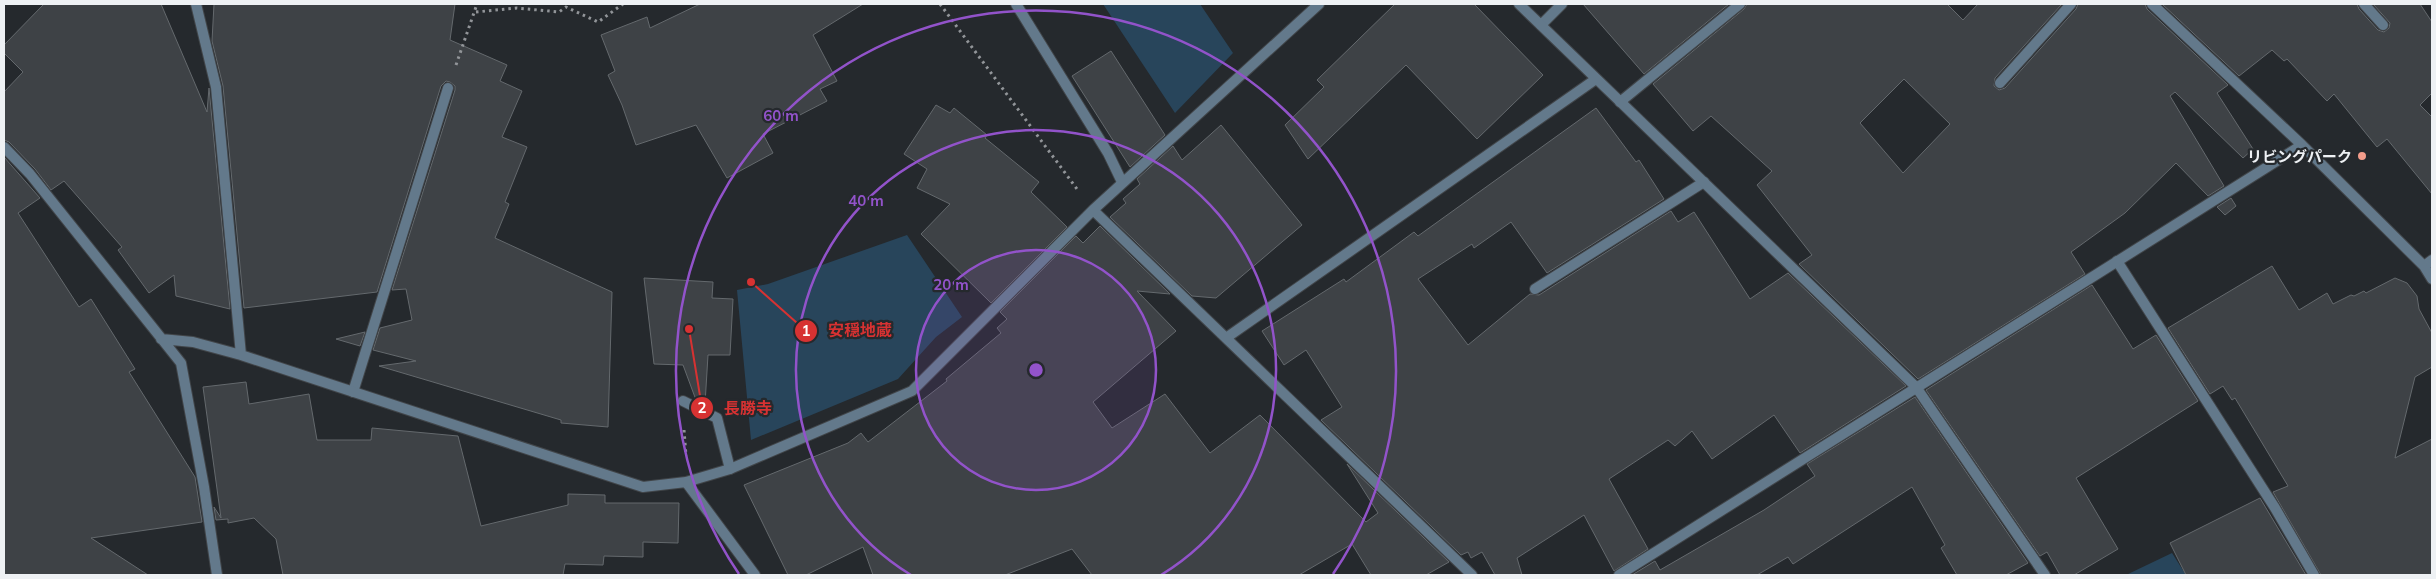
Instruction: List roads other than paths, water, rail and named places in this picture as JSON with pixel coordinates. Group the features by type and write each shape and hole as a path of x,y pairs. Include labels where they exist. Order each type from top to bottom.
{"street":[{"path":"196,4 216,87 241,355"},
{"path":"1016,4 1108,153 1122,182"},
{"path":"161,339 192,342 241,355 643,487 686,482 730,469 912,391 1122,182 1319,4"},
{"path":"1519,4 1916,387 2045,575"},
{"path":"1541,25 1562,4"},
{"path":"1620,102 1740,4"},
{"path":"2000,83 2071,4"},
{"path":"2152,4 2428,263 2432,278"},
{"path":"2364,4 2383,26"},
{"path":"1226,338 1596,79"},
{"path":"353,392 448,88"},
{"path":"1619,575 2302,144"},
{"path":"4,147 30,174 181,363 204,487 217,575"},
{"path":"1534,290 1704,182"},
{"path":"1093,210 1472,575"},
{"path":"2117,261 2275,508 2314,575"},
{"path":"683,400 717,418 730,469"},
{"path":"686,482 755,575"}],"place":[{"name":"リビングパーク","path":"2362,156"},
{"name":"安穏地蔵","path":"751,282"},
{"name":"長勝寺","path":"689,329"}]}
